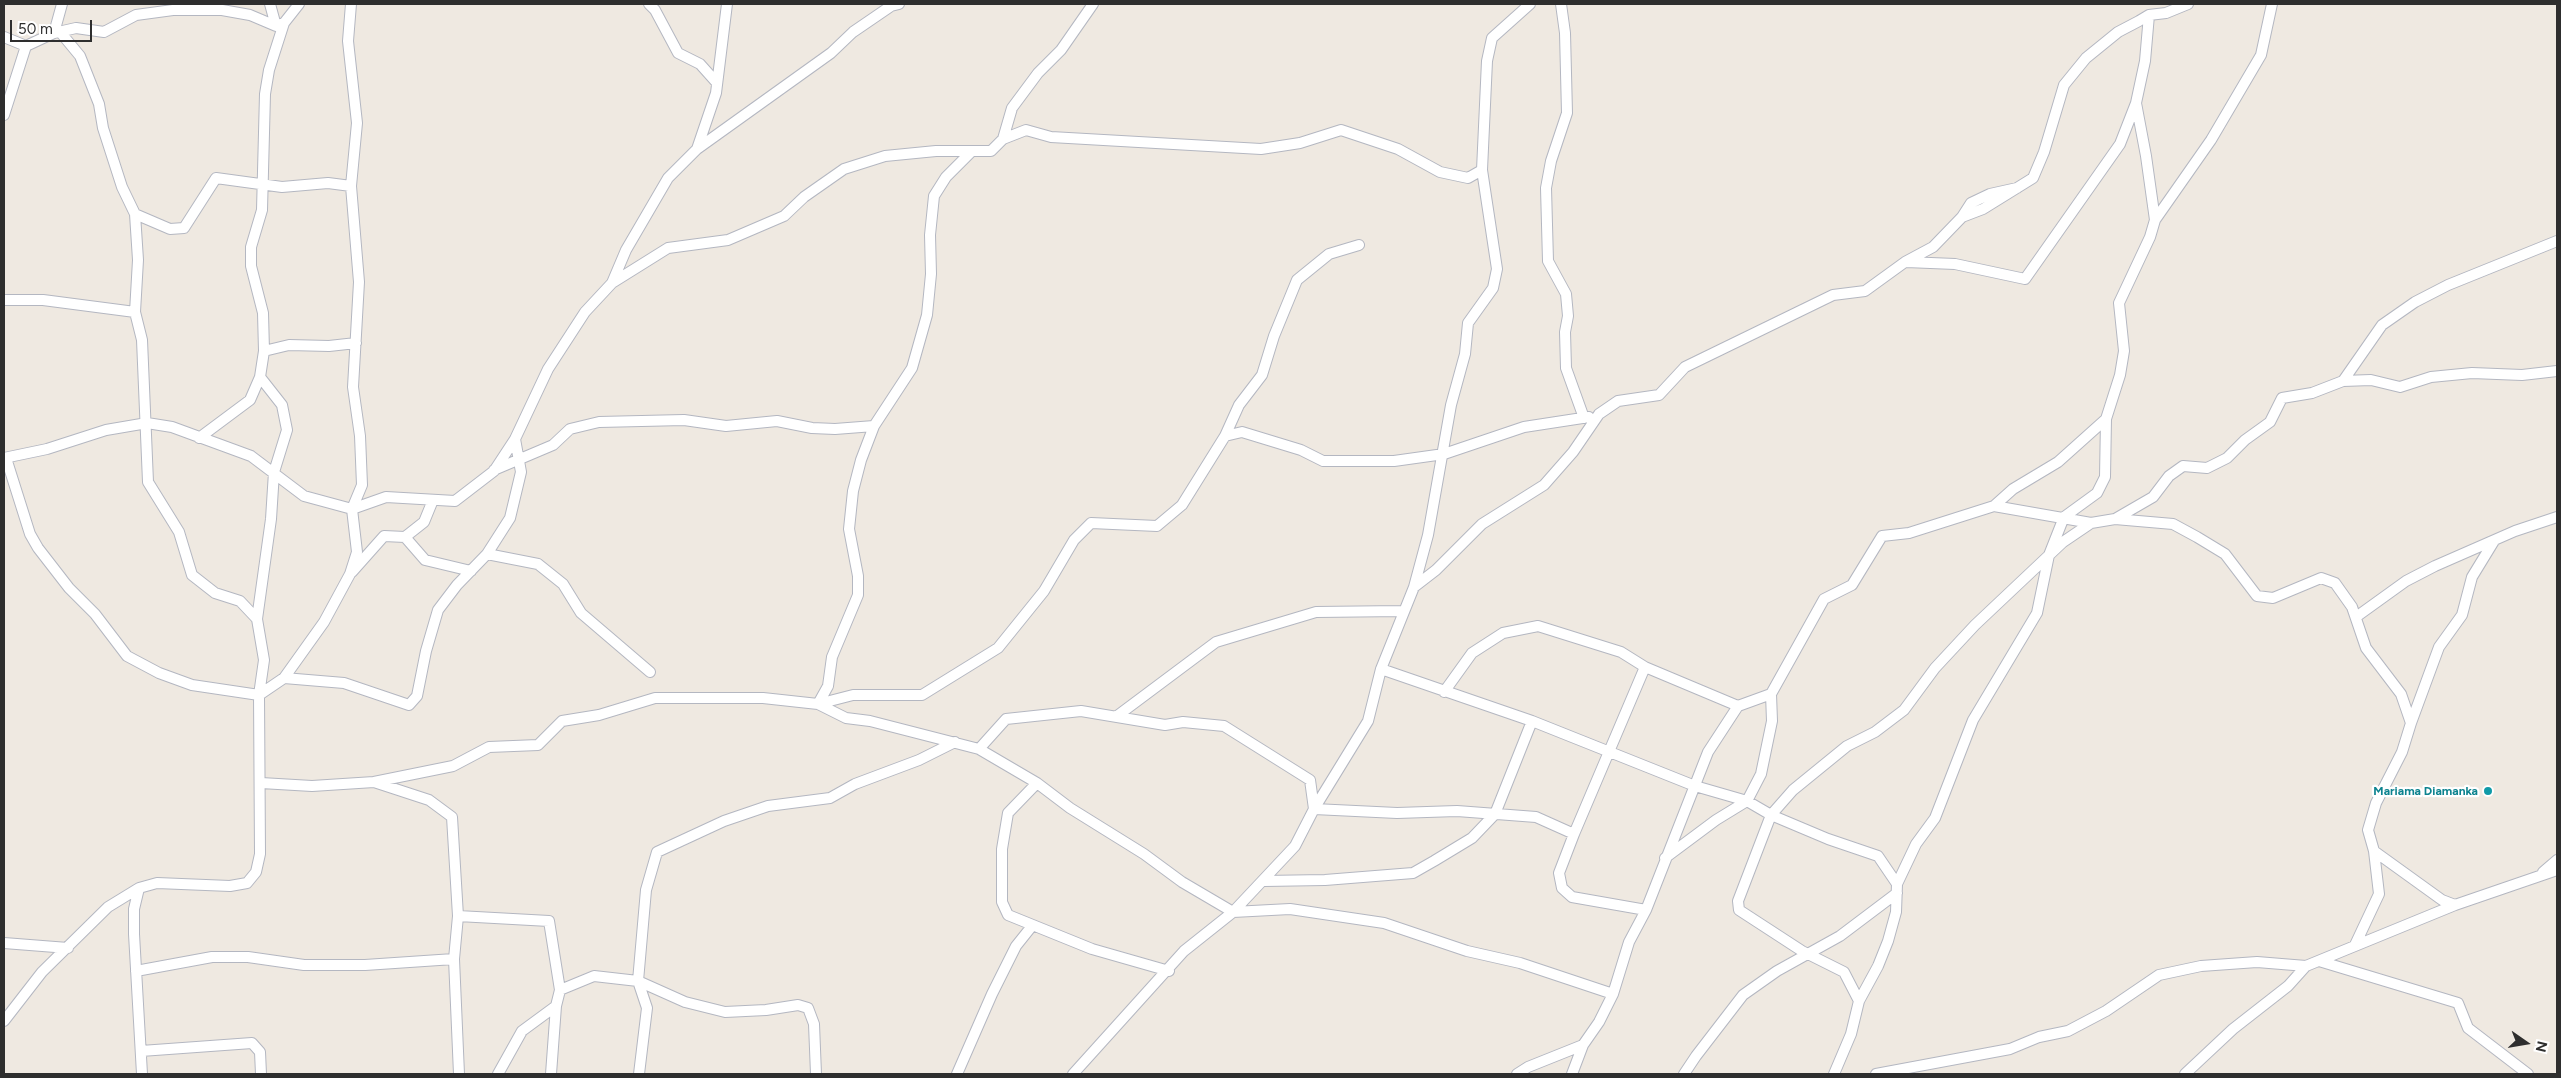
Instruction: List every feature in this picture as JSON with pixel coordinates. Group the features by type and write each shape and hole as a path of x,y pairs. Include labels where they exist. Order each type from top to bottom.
{"street":[{"path":"58,33 62,4"},
{"path":"270,4 280,25"},
{"path":"200,438 250,400 260,377 264,351 263,313 250,266 251,247 262,210 265,94 280,25 299,4"},
{"path":"351,4 348,41 357,123 351,186 359,282 353,387 360,436 362,485 352,509 357,552 350,574 324,622 284,678 259,695 192,685 159,673 127,656 96,614 69,588 34,541 5,458 47,449 106,430 147,423 172,427 251,456 304,496 352,509 386,497 455,501 494,470 553,445 570,429 599,422 684,420 726,426 777,422 812,428 835,429 874,426"},
{"path":"649,4 655,10 678,53 700,64 717,83"},
{"path":"697,149 717,83 727,4"},
{"path":"612,283 626,250 668,178 697,149 831,52 853,32 891,6 899,4"},
{"path":"1003,139 1012,108 1038,73 1061,50 1093,4"},
{"path":"1073,1074 1184,952 1233,912 1295,846 1314,809 1368,721 1381,669 1402,611 1414,587 1428,535 1444,454 1451,405 1465,354 1468,323 1492,288 1497,269 1482,170 1487,61 1492,38 1530,4"},
{"path":"1561,4 1565,33 1567,113 1551,161 1546,188 1548,261 1566,294 1568,316 1565,332 1566,368 1584,418"},
{"path":"1225,436 1242,432 1301,450 1323,461 1394,461 1444,454 1524,427 1599,414 1618,401 1659,395 1685,367 1833,295 1865,291 1905,262 1933,247 1962,218 1984,209 2033,178 2044,152 2064,85 2092,53 2118,32 2150,15 2166,13 2188,4"},
{"path":"1834,1074 1851,1034 1859,1001 1878,966 1888,941 1896,912 1897,889 1916,844 1936,818 1973,720 2037,613 2049,555 2064,518 2097,493 2105,477 2106,419 2120,375 2124,351 2120,303 2150,237 2155,220 2211,140 2261,55 2272,4"},
{"path":"4,38 26,46 76,28 104,32 136,15 173,10 222,10 250,15 280,25"},
{"path":"1905,262 1955,264 2025,279 2120,144 2136,103 2145,61 2150,15"},
{"path":"58,33 80,56 99,104 103,128 122,187 135,214 138,260 136,312 142,340 148,482 179,532 192,575 214,593 240,600 257,619"},
{"path":"4,115 26,46"},
{"path":"2136,103 2155,220"},
{"path":"494,470 515,439 548,370 585,312 612,283 668,248 728,240 784,216 804,197 844,169 885,156 936,151 991,151 1003,139 1026,130 1051,137 1261,149 1300,143 1341,130 1398,149 1440,172 1468,178 1482,170"},
{"path":"818,704 828,686 832,656 858,594 858,576 849,529 853,491 861,460 874,426 894,399 912,368 927,315 931,274 930,234 934,196 946,177 972,152"},
{"path":"135,214 170,229 184,228 216,178 263,182 282,187 328,183 351,186"},
{"path":"2343,381 2382,325 2415,302 2448,285 2557,241"},
{"path":"818,704 853,695 922,695 998,648 1044,591 1074,540 1091,523 1157,526 1182,505 1225,436 1239,405 1262,375 1274,336 1297,280 1329,254 1359,245"},
{"path":"4,300 43,300 136,312"},
{"path":"264,351 289,345 329,346 356,343"},
{"path":"2115,519 2153,497 2169,476 2183,466 2207,468 2227,458 2245,440 2270,422 2282,398 2312,393 2343,381 2371,380 2400,387 2431,377 2472,374 2522,375 2557,371"},
{"path":"4,1021 42,972 108,907 140,888 158,883 230,886 247,882 256,872 260,854 259,695 264,660 257,619 271,519 274,472 287,430 282,405 260,377"},
{"path":"1414,587 1436,570 1482,524 1544,485 1573,452 1599,414"},
{"path":"1664,859 1716,820 1747,801 1761,774 1772,721 1771,694 1824,599 1852,585 1882,536 1909,532 1994,506 2014,489 2058,462 2106,419"},
{"path":"284,678 344,683 409,705 417,696 426,651 438,610 487,554 510,518 521,472 515,439"},
{"path":"350,574 384,536 405,537 424,522 433,500"},
{"path":"1994,506 2091,523 2115,519 2173,524 2225,554 2257,596 2273,598 2320,578 2335,584 2352,607 2366,648 2401,694 2411,723"},
{"path":"2356,617 2406,581 2515,531 2557,517"},
{"path":"1859,1001 1844,972 1807,954 1739,910 1738,901 1771,816 1793,790 1840,752 1875,732 1904,710 1935,668 1975,625 2049,555 2091,523"},
{"path":"405,537 425,560 471,571"},
{"path":"2355,945 2379,894 2374,851 2368,830 2376,803 2402,752 2438,647 2462,614 2472,577 2495,540"},
{"path":"487,554 538,564 563,584 581,613 650,672"},
{"path":"1117,716 1216,642 1316,612 1402,611"},
{"path":"1444,692 1472,652 1503,633 1538,626 1620,652 1646,667 1738,706"},
{"path":"1646,667 1558,873 1562,888 1572,897 1646,910"},
{"path":"1381,669 1444,692 1532,720 1695,786 1747,801 1771,816 1828,839 1878,856 1897,889"},
{"path":"1572,1074 1583,1046 1599,1022 1613,994 1629,942 1646,910 1664,859 1708,752 1738,706 1771,694"},
{"path":"261,783 312,786 374,782 454,766 489,747 538,745 562,721 599,716 655,698 763,698 818,704 846,718 870,721 979,749 1036,783 1070,808 1144,854 1182,882 1233,912 1290,909 1384,923 1467,951 1520,963 1613,994"},
{"path":"979,749 1006,719 1081,711 1165,725 1183,722 1224,726 1310,780 1314,809"},
{"path":"1264,881 1325,880 1413,873 1472,838 1494,814 1532,720"},
{"path":"639,1074 647,1008 638,981 646,890 657,852 724,820 768,806 830,798 855,784 918,760 955,742"},
{"path":"374,782 429,800 452,816 458,916 454,959 459,1074"},
{"path":"1036,783 1008,813 1002,849 1002,902 1008,915 1092,949 1168,970"},
{"path":"1314,809 1397,813 1457,811 1536,817 1574,834"},
{"path":"2374,851 2442,900 2456,905"},
{"path":"2542,874 2557,860"},
{"path":"1876,1074 1899,1072 2010,1049 2038,1037 2068,1031 2106,1011 2159,975 2201,966 2238,964 2306,966 2456,905 2557,870"},
{"path":"140,888 134,909 142,1074"},
{"path":"1684,1074 1743,995 1807,954 1840,936 1897,889"},
{"path":"458,916 549,921 560,990 556,1006 551,1074"},
{"path":"957,1074 1016,946 1032,926"},
{"path":"4,943 68,948"},
{"path":"136,971 212,957 248,957 304,965 454,959"},
{"path":"2318,961 2458,1003 2468,1028 2528,1074"},
{"path":"2185,1074 2232,1029 2288,986 2306,966"},
{"path":"560,990 594,976 638,981 684,1002 725,1012 766,1010 798,1005 808,1008 814,1024 816,1074"},
{"path":"498,1074 522,1031 556,1006"},
{"path":"141,1051 252,1043 260,1052 261,1074"},
{"path":"1517,1074 1528,1067 1583,1046"}],"place":[{"name":"Mariama Diamanka","path":"2488,791"}]}
